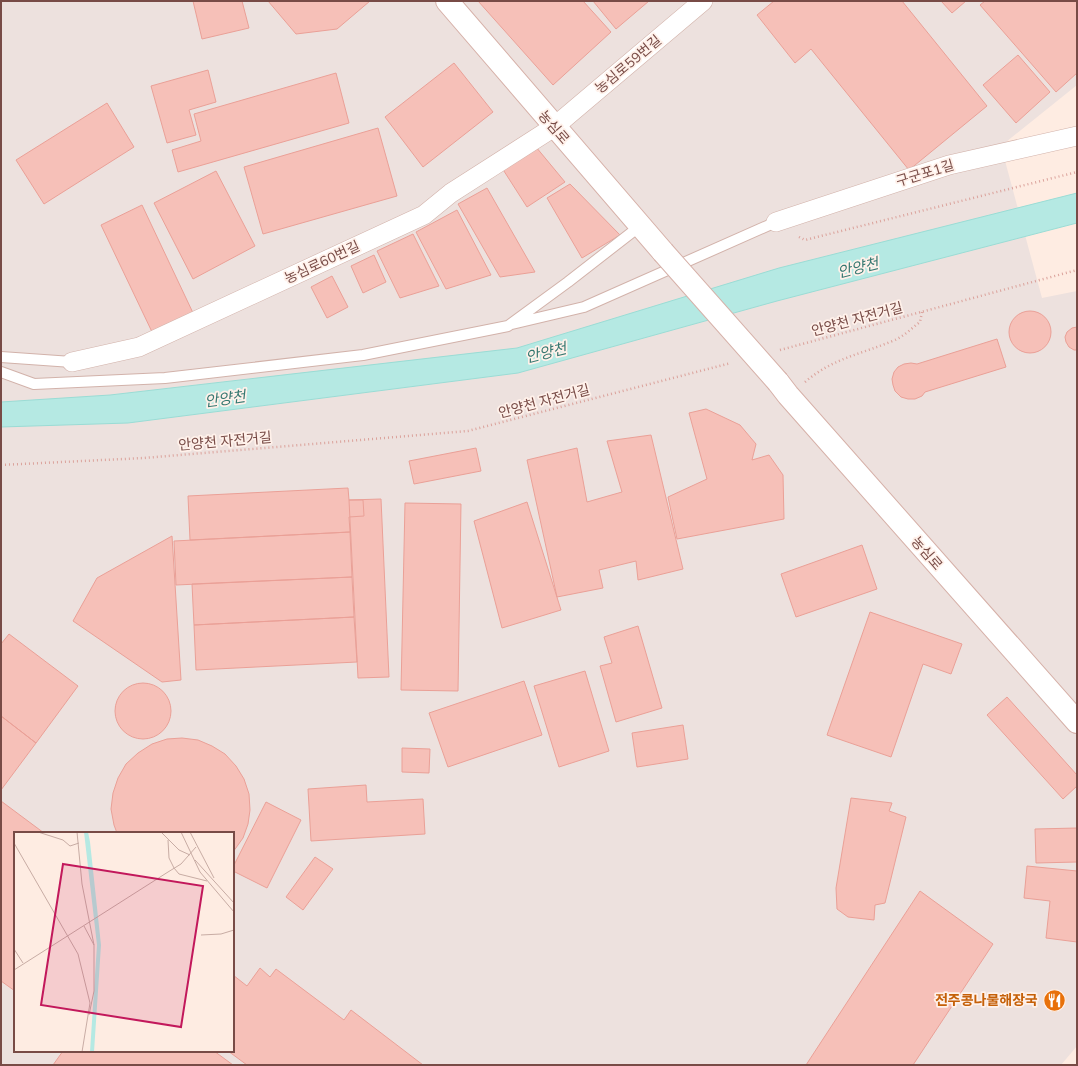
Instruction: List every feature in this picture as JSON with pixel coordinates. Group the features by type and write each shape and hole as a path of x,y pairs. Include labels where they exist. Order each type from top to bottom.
{"street":[{"name":"농심로","path":"446,1 640,226 1077,722"},
{"name":"농심로59번길","path":"554,126 703,1"},
{"name":"농심로60번길","path":"72,362 139,346 424,216 451,193 554,126"},
{"name":"구군포1길","path":"776,222 949,165 1077,136"}],"lane":[{"path":"1,372 34,384 165,378 363,355 508,326 584,307 776,222"},
{"path":"508,326 640,226"},
{"path":"1,357 72,362"}],"path":[{"path":"776,222 805,240 1077,172"},
{"name":"안양천 자전거길","path":"774,352 1077,270"},
{"path":"783,389 831,363 896,339 920,322 922,312"},
{"name":"안양천 자전거길","path":"1,465 144,458 468,431 736,361"}],"shaded area":[{"path":"1,1 1077,1 1077,85 1001,146 1042,298 1077,291 1077,1046 1061,1065 1,1065"}],"water":[{"name":"안양천","path":"1077,193 1077,223 777,301 518,373 128,423 1,427 1,402 110,395 517,348 779,268"}],"building":[{"path":"193,1 242,1 249,28 202,39"},
{"path":"268,1 370,1 337,29 296,34"},
{"path":"478,1 583,1 611,32 553,85"},
{"path":"593,1 649,1 616,29"},
{"path":"774,1 902,1 987,106 909,170 811,49 795,63 757,15"},
{"path":"941,1 966,1 952,13"},
{"path":"985,1 1076,1 1077,73 1056,92 980,5"},
{"path":"1018,55 1050,92 1016,123 983,85"},
{"path":"454,63 493,112 423,167 385,117"},
{"path":"208,70 216,102 189,110 196,135 167,143 151,86"},
{"path":"336,73 349,123 178,172 172,150 201,141 194,114"},
{"path":"107,103 134,147 44,204 16,160"},
{"path":"378,128 397,196 263,234 244,167"},
{"path":"536,147 565,182 527,207 502,168"},
{"path":"216,171 255,246 193,279 154,203"},
{"path":"570,184 620,235 582,258 547,198"},
{"path":"487,188 535,272 500,277 458,204"},
{"path":"142,205 194,315 153,334 101,225"},
{"path":"457,210 491,275 446,289 416,232"},
{"path":"413,234 439,286 400,298 377,251"},
{"path":"374,255 386,282 363,293 351,266"},
{"path":"332,276 348,307 327,318 311,287"},
{"path":"1026,311 1034,311 1042,314 1048,320 1051,332 1048,344 1042,350 1034,353 1026,353 1018,350 1012,344 1009,336 1009,328 1012,320 1018,314"},
{"path":"1077,327 1077,350 1074,350 1069,347 1065,337 1067,332 1072,328"},
{"path":"997,339 1006,367 925,392 922,396 915,399 901,397 895,391 892,379 894,372 898,367 904,364 917,364"},
{"path":"706,409 740,425 756,444 752,460 769,455 783,475 784,519 677,539 668,497 707,479 689,413"},
{"path":"651,435 683,569 638,580 636,561 599,570 603,588 557,597 527,460 577,448 587,502 622,492 607,441"},
{"path":"476,448 481,471 414,484 409,461"},
{"path":"348,488 349,500 363,500 364,516 349,517 350,532 190,540 188,496"},
{"path":"381,499 389,677 358,678 349,500"},
{"path":"527,502 561,610 502,628 474,521"},
{"path":"405,503 461,504 458,691 401,690"},
{"path":"350,532 352,577 176,585 174,541"},
{"path":"172,536 181,680 162,682 73,621 97,578"},
{"path":"862,545 877,589 796,617 781,574"},
{"path":"352,577 354,617 194,625 192,584"},
{"path":"870,612 962,644 951,674 923,664 891,757 827,735"},
{"path":"354,617 357,662 196,670 194,625"},
{"path":"638,626 662,708 616,722 600,666 612,663 604,637"},
{"path":"9,634 78,686 36,743 1,716 1,644"},
{"path":"585,671 609,751 559,767 534,686"},
{"path":"524,681 542,735 448,767 429,713"},
{"path":"137,683 149,683 159,687 167,695 171,705 171,717 167,727 159,735 149,739 137,739 127,735 119,727 115,717 115,705 119,695 127,687"},
{"path":"1007,697 1077,775 1077,786 1063,799 987,715"},
{"path":"1,716 36,743 1,790"},
{"path":"683,725 688,759 637,767 632,733"},
{"path":"182,738 198,740 212,746 225,754 236,766 244,779 249,794 250,810 248,824 243,838 234,851 234,832 117,832 111,809 113,793 118,778 126,764 138,753 152,744 167,739"},
{"path":"402,748 430,749 429,773 402,772"},
{"path":"366,785 367,802 423,799 425,834 311,841 308,789"},
{"path":"851,798 892,803 889,811 906,817 885,903 875,905 874,920 848,917 837,909 836,888"},
{"path":"1,801 43,832 14,832 14,990 1,981"},
{"path":"266,802 301,820 267,888 234,872 234,865"},
{"path":"1077,828 1077,862 1036,863 1035,829"},
{"path":"315,857 333,869 303,910 286,897"},
{"path":"1027,866 1077,871 1077,942 1046,938 1050,901 1024,898"},
{"path":"920,891 993,944 913,1065 806,1065"},
{"path":"260,968 270,977 276,969 344,1020 351,1010 423,1065 247,1065 229,1052 234,1052 234,976 247,986"},
{"path":"62,1052 215,1052 233,1065 53,1065"}],"place":[{"name":"전주콩나물해장국","path":"1054,1000"}]}
